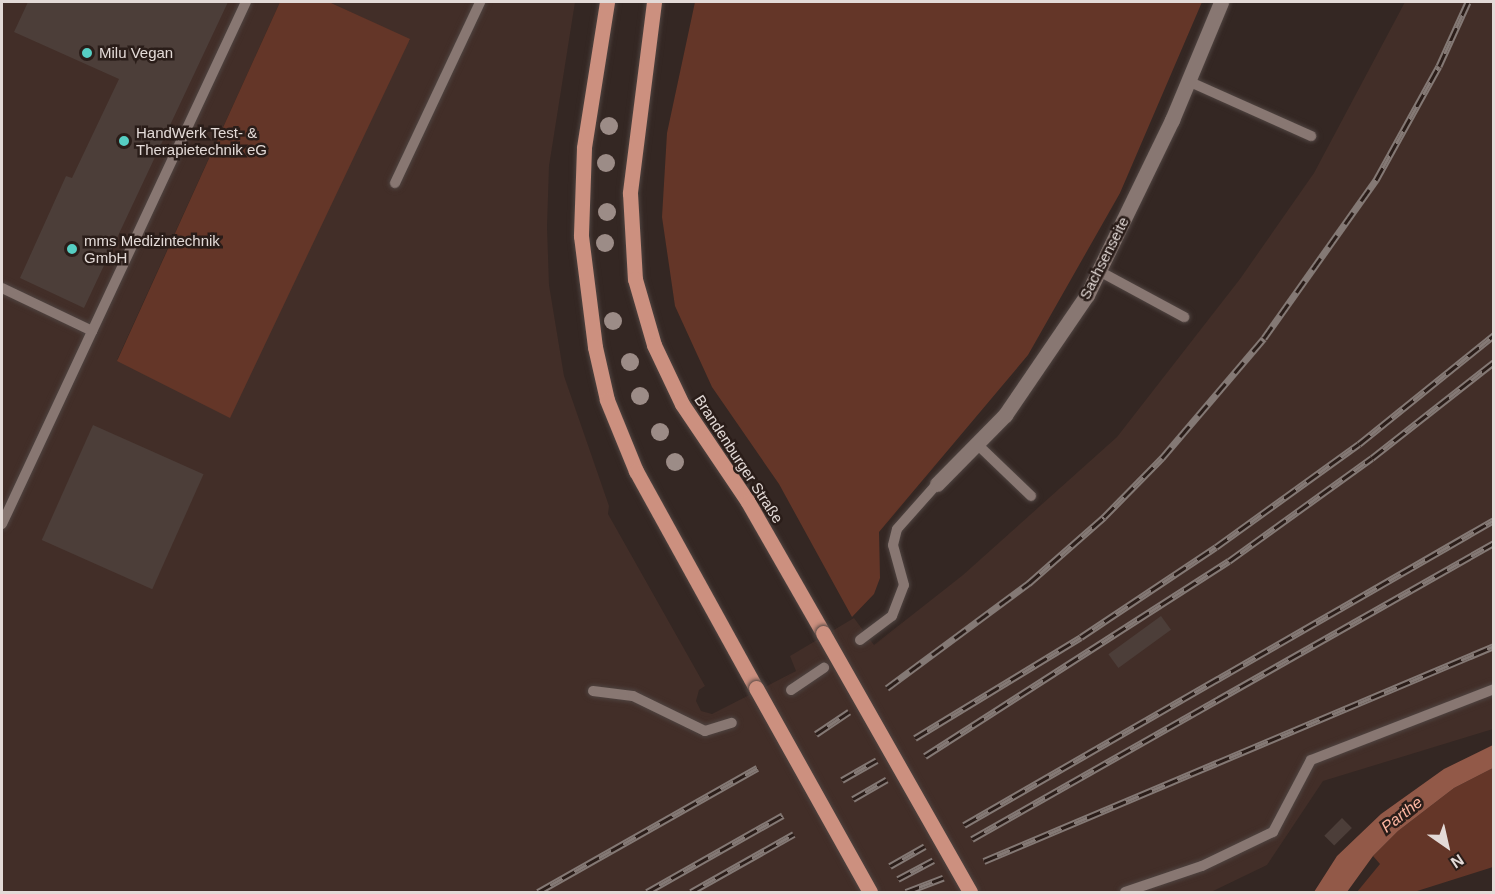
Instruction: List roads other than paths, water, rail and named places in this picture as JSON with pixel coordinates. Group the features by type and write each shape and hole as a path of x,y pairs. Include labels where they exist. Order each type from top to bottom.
{"main road":[{"path":"607,2 584,148 581,236 595,347 607,400 636,471 870,892"},
{"name":"Brandenburger Straße","path":"654,2 630,193 635,279 654,345 682,404 748,502 970,892"}],"street":[{"name":"Sachsenseite","path":"937,484 1005,415 1087,295 1188,81 1221,2"}],"lane":[{"path":"2,524 246,2"},
{"path":"395,183 480,2"},
{"path":"1188,81 1311,136"},
{"path":"1099,271 1184,317"},
{"path":"2,288 92,331"},
{"path":"976,444 1031,496"},
{"path":"860,640 892,616 904,585 893,545 897,529 937,484"},
{"path":"791,690 824,668"},
{"path":"1125,892 1202,866 1273,832 1311,760 1494,689"},
{"path":"593,692 633,696 705,731 732,723"}],"water":[{"name":"Parthe","path":"1493,745 1493,768 1454,788 1398,831 1373,856 1347,892 1314,892 1337,856 1381,814 1444,769"}],"railway":[{"path":"887,688 1029,583 1104,517 1162,458 1264,338 1376,180 1439,66 1468,2"},
{"path":"915,738 1081,637 1216,547 1359,444 1494,335"},
{"path":"925,756 1229,561 1372,458 1494,362"},
{"path":"964,825 1494,520"},
{"path":"972,839 1494,543"},
{"path":"984,861 1494,646"},
{"path":"816,734 849,712"},
{"path":"842,780 877,760"},
{"path":"538,892 757,768"},
{"path":"853,799 887,779"},
{"path":"647,892 783,815"},
{"path":"691,892 794,834"},
{"path":"890,866 925,846"},
{"path":"898,879 933,860"},
{"path":"906,892 943,878"}],"place":[{"name":"Milu Vegan","path":"87,53"},
{"name":"HandWerk Test- & Therapietechnik eG","path":"124,141"},
{"name":"mms Medizintechnik GmbH","path":"72,249"}]}
